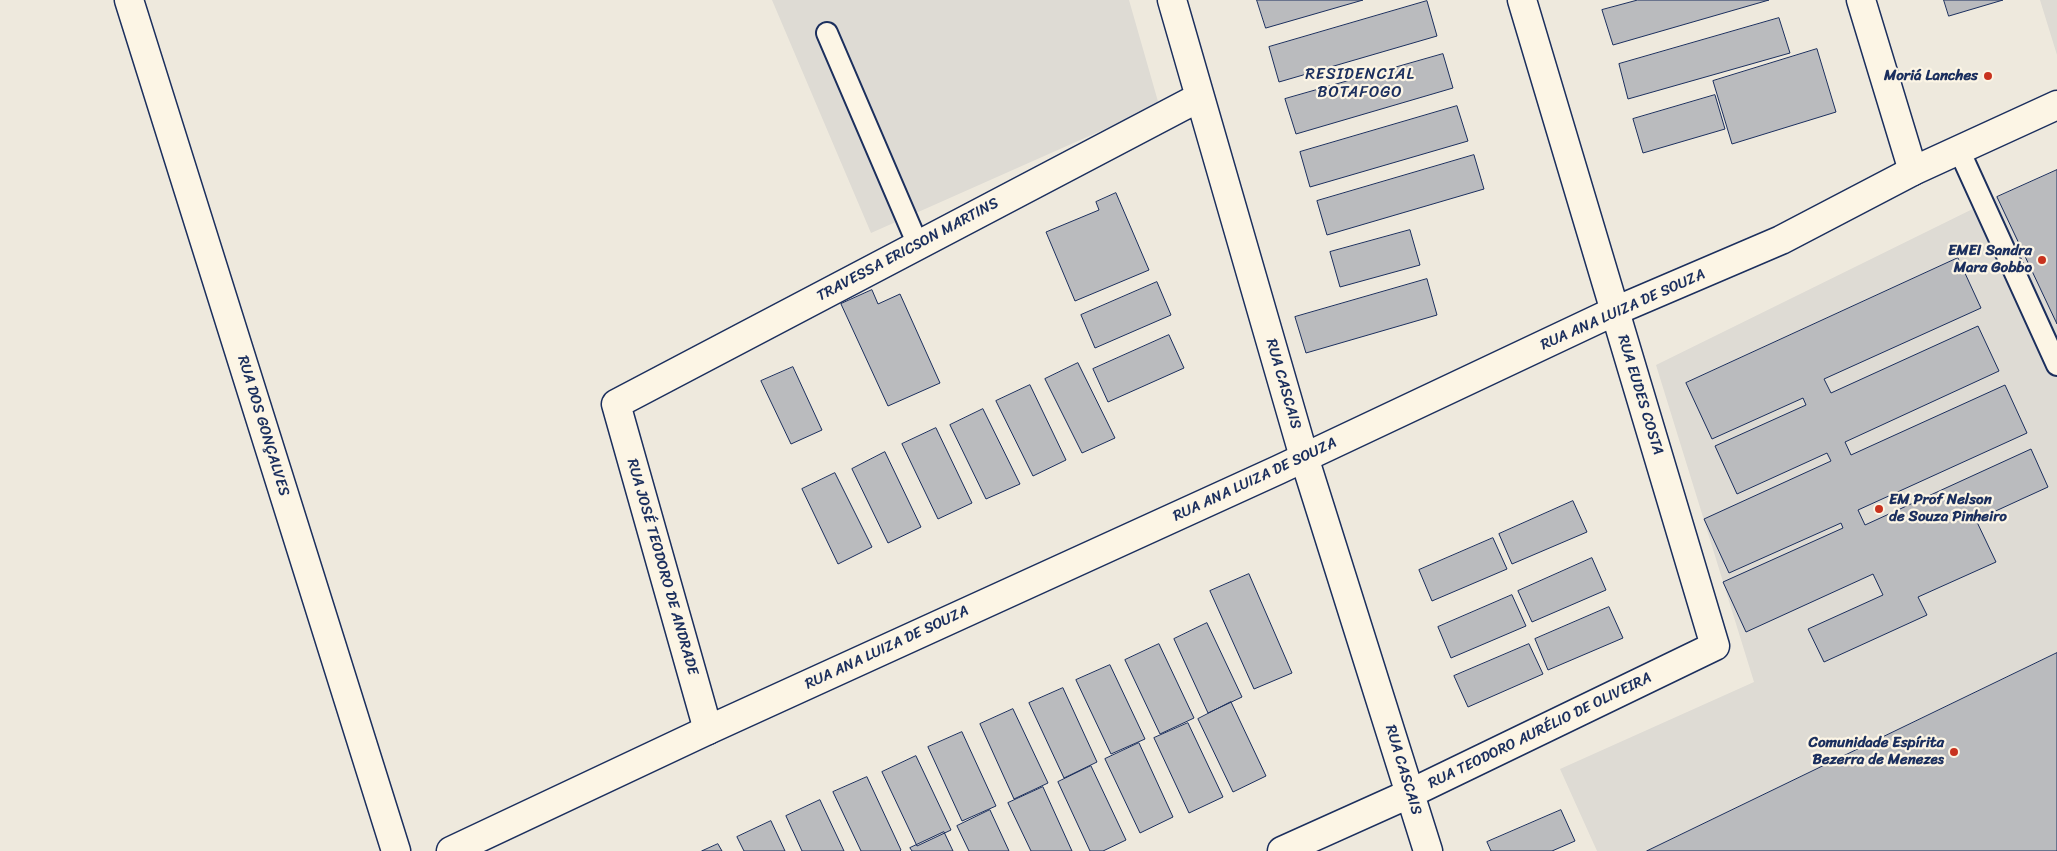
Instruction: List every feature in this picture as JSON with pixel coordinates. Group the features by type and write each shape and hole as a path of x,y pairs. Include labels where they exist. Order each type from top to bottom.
{"street":[{"name":"RUA DOS GONÇALVES","path":"129,0 396,851"},
{"name":"RUA CASCAIS","path":"1172,0 1304,457 1428,851"},
{"name":"RUA EUDES COSTA","path":"1522,0 1608,282 1715,646"},
{"path":"1861,0 1913,172"},
{"name":"TRAVESSA ERICSON MARTINS","path":"616,404 1200,97"},
{"name":"RUA ANA LUIZA DE SOUZA","path":"452,851 708,730 1304,457 1615,311 1780,240 1913,172 2057,105"},
{"name":"RUA JOSÉ TEODORO DE ANDRADE","path":"616,404 708,730"},
{"name":"RUA TEODORO AURÉLIO DE OLIVEIRA","path":"1282,851 1411,793 1715,646"}],"lane":[{"path":"827,33 918,245"},
{"path":"1959,150 2057,365"}],"shaded area":[{"path":"772,0 1129,0 1159,105 871,233"},
{"path":"2040,0 2057,0 2057,55"},
{"name":"EM Prof Nelson de Souza Pinheiro","path":"1997,197 2057,324 2057,653 1647,851 1597,851 1560,769 1754,682 1656,365"}],"building":[{"path":"1257,0 1363,0 1266,28"},
{"path":"1638,0 1769,0 1613,45 1602,10"},
{"path":"1944,0 2003,0 1949,16"},
{"path":"1427,1 1437,36 1279,82 1269,47"},
{"path":"1779,18 1790,53 1628,99 1619,64"},
{"path":"1817,49 1836,112 1732,144 1713,81"},
{"path":"1443,54 1453,88 1296,134 1285,99"},
{"path":"1715,95 1725,129 1643,153 1633,119"},
{"path":"1457,106 1468,141 1310,187 1300,152"},
{"path":"1474,155 1484,189 1327,235 1317,201"},
{"name":"EMEI Sandra Mara Gobbo","path":"2057,170 2057,324 1997,197"},
{"path":"1116,193 1149,270 1075,301 1046,232 1099,210 1096,202"},
{"path":"1410,230 1420,265 1340,287 1330,252"},
{"path":"1958,258 1981,308 1824,379 1831,393 1978,326 1999,371 1845,442 1851,455 2005,385 2027,433 1858,510 1865,525 2031,449 2048,487 1976,520 1996,562 1918,597 1927,615 1824,662 1808,629 1883,595 1873,574 1746,632 1723,582 1843,528 1841,523 1729,573 1704,519 1831,461 1827,453 1737,494 1715,446 1806,405 1803,398 1712,439 1686,383"},
{"path":"1427,279 1437,315 1306,353 1295,317"},
{"path":"1157,282 1171,315 1095,348 1081,315"},
{"path":"872,290 878,304 900,294 940,383 888,406 841,304"},
{"path":"1169,335 1184,368 1108,402 1093,369"},
{"path":"1078,363 1115,438 1082,453 1045,379"},
{"path":"793,367 822,430 791,444 761,381"},
{"path":"1030,385 1066,460 1033,476 996,401"},
{"path":"983,409 1020,484 986,499 950,425"},
{"path":"936,428 972,503 938,519 902,444"},
{"path":"885,452 921,527 888,543 852,469"},
{"path":"835,473 872,547 838,564 802,489"},
{"path":"1573,501 1587,532 1512,564 1499,534"},
{"path":"1493,538 1507,569 1432,601 1419,570"},
{"path":"1592,558 1606,590 1532,622 1518,591"},
{"path":"1249,574 1292,673 1254,689 1210,591"},
{"path":"1512,595 1526,626 1451,658 1438,627"},
{"path":"1609,607 1623,638 1548,670 1535,639"},
{"path":"1207,623 1242,697 1208,713 1174,639"},
{"path":"1159,644 1194,718 1160,734 1125,660"},
{"path":"1529,644 1543,674 1468,707 1454,676"},
{"name":"Comunidade Espírita Bezerra de Menezes","path":"2057,653 2057,851 1647,851"},
{"path":"1110,665 1145,739 1111,754 1076,680"},
{"path":"1063,688 1097,762 1064,778 1029,703"},
{"path":"1231,702 1266,776 1233,792 1198,719"},
{"path":"1013,709 1048,783 1014,799 980,724"},
{"path":"1188,723 1223,797 1189,813 1154,738"},
{"path":"962,732 996,806 962,821 928,747"},
{"path":"1139,743 1173,817 1140,833 1105,759"},
{"path":"916,756 951,830 917,846 882,772"},
{"path":"1091,766 1126,840 1103,851 1090,851 1058,782"},
{"path":"867,777 900,851 861,851 833,792"},
{"path":"1043,787 1072,851 1031,851 1008,803"},
{"path":"820,800 844,851 802,851 786,816"},
{"path":"990,810 1009,851 969,851 957,826"},
{"path":"1561,810 1575,841 1552,851 1491,851 1487,842"},
{"path":"771,821 785,851 744,851 737,837"},
{"path":"944,832 953,851 912,851 910,848"},
{"path":"718,844 722,851 702,851"}],"place":[{"name":"Moriá Lanches","path":"1988,76"},
{"name":"EMEI Sandra Mara Gobbo","path":"2042,260"},
{"name":"EM Prof Nelson de Souza Pinheiro","path":"1879,509"},
{"name":"Comunidade Espírita Bezerra de Menezes","path":"1954,752"}],"district":[{"name":"RESIDENCIAL BOTAFOGO","path":"1360,84"}]}
